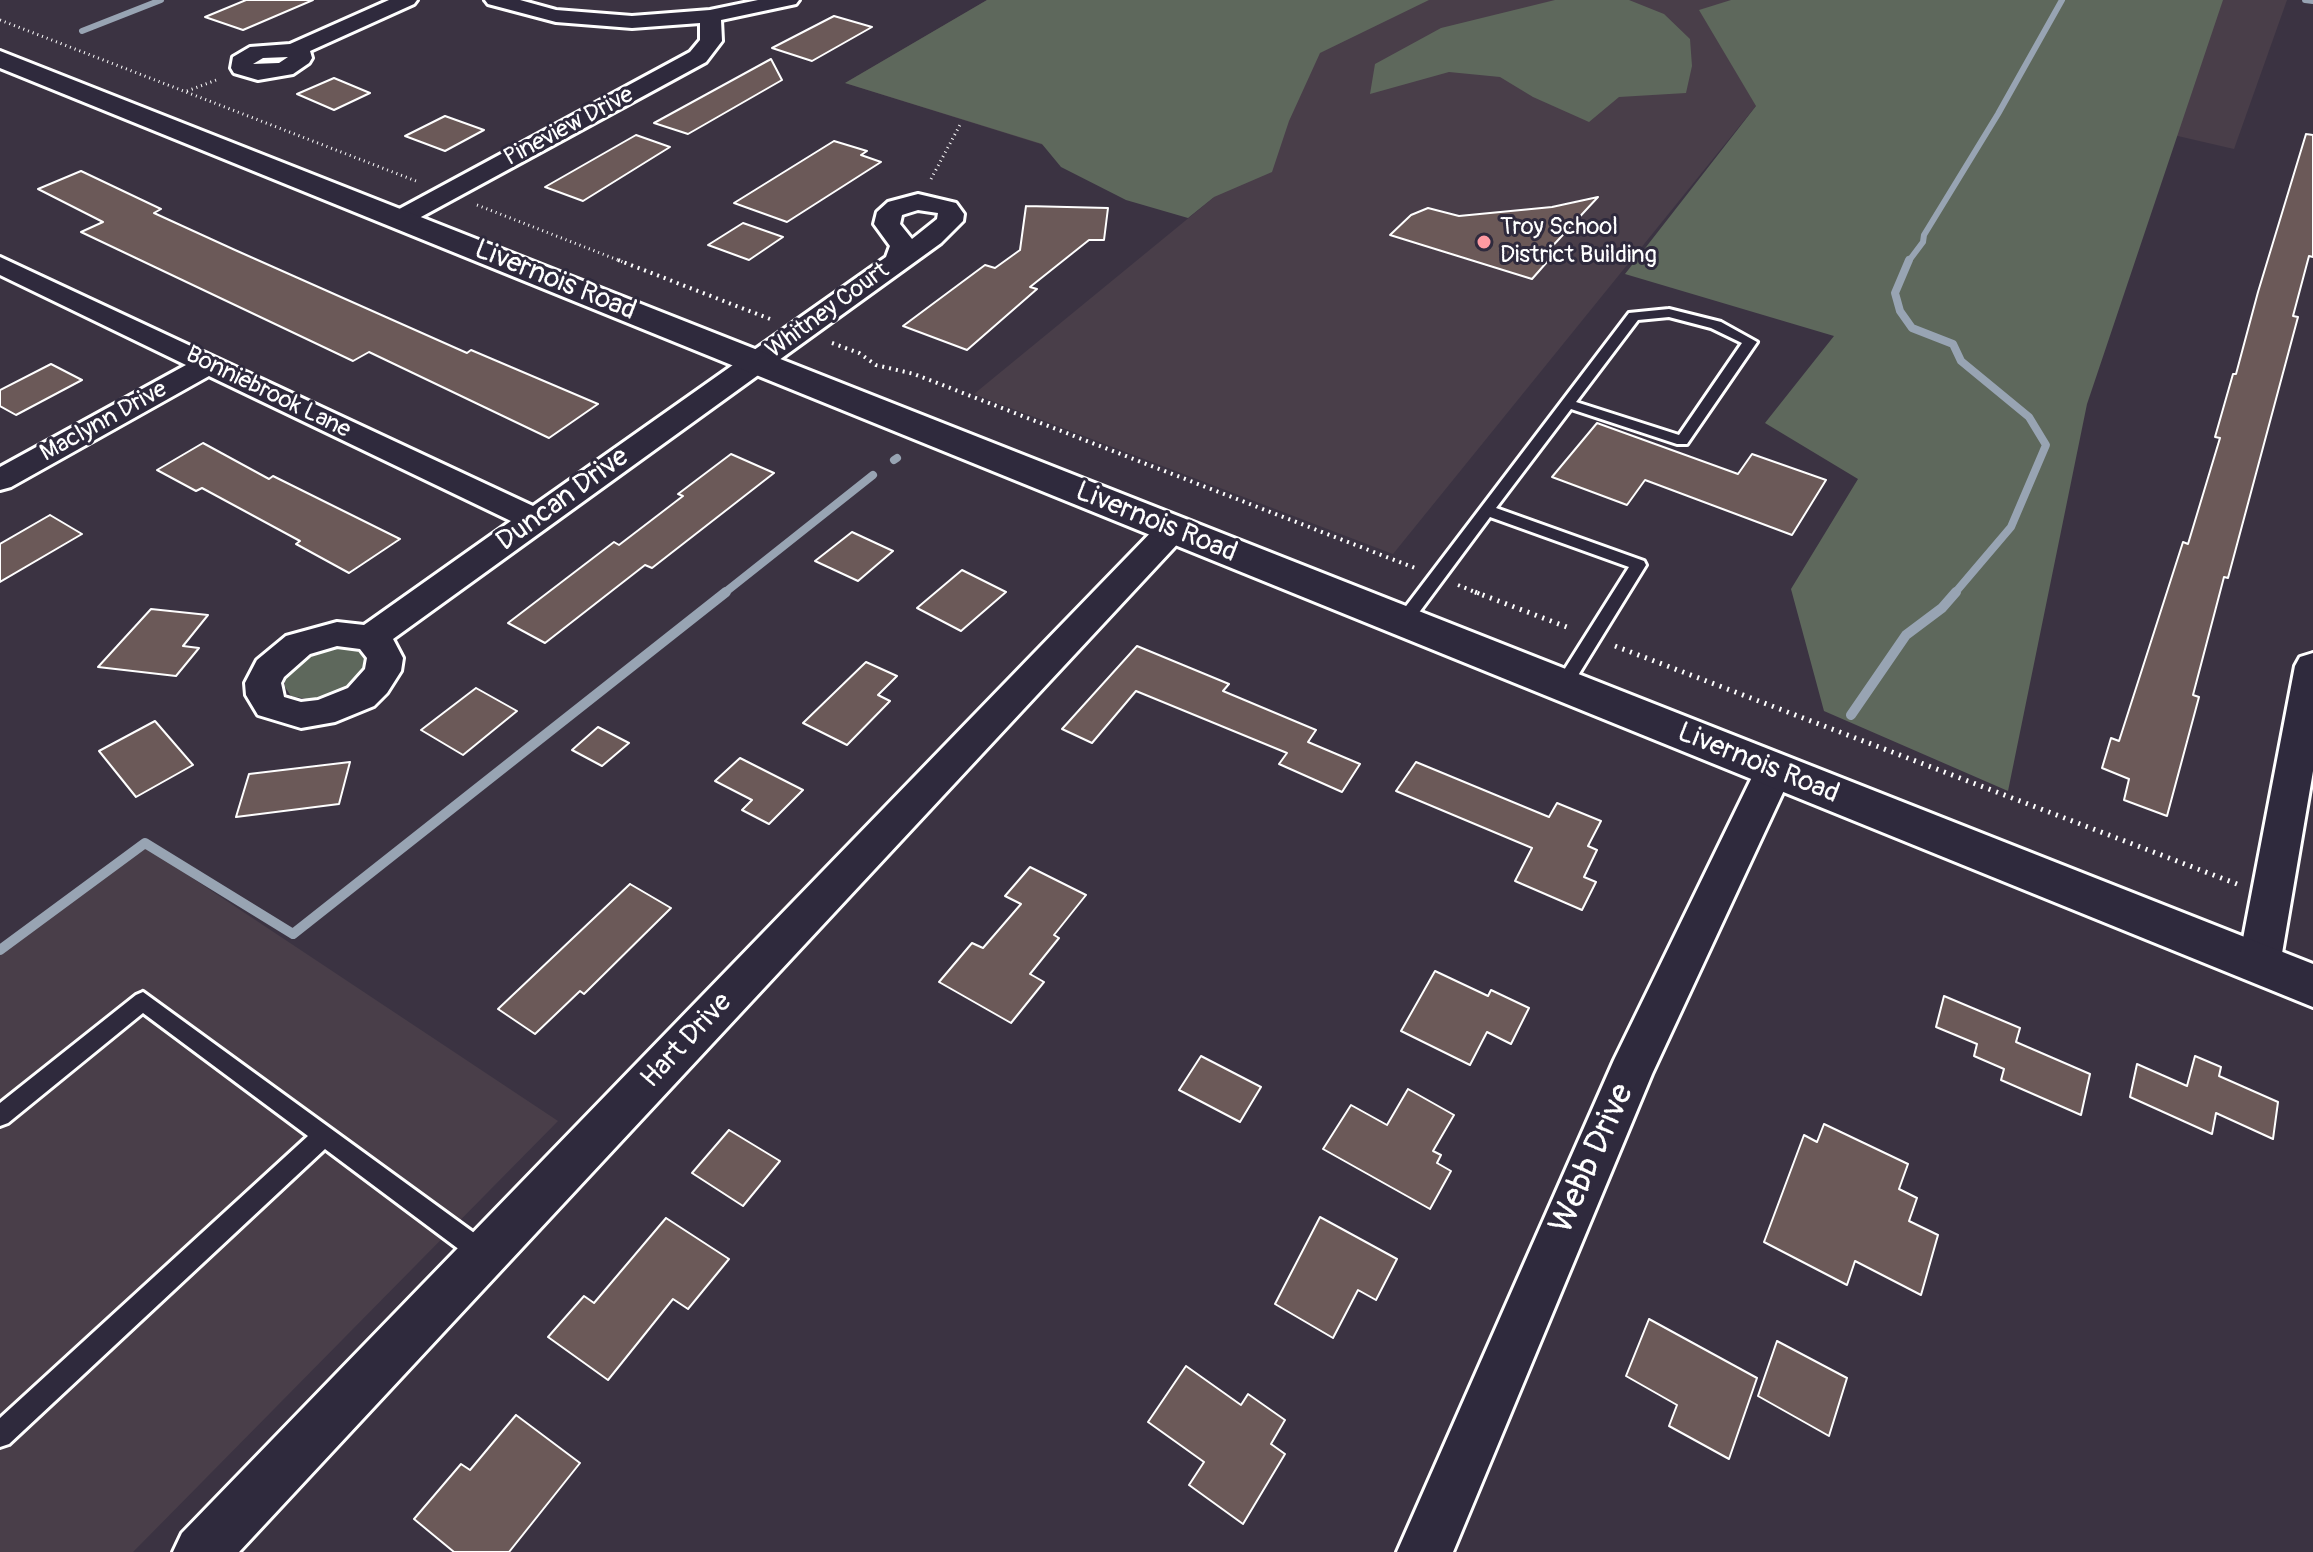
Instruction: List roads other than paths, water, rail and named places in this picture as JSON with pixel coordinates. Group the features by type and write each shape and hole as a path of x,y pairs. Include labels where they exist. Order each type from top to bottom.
{"main road":[{"name":"Livernois Road","path":"0,59 2313,986"}],"street":[{"path":"294,50 407,0"},
{"path":"495,0 531,11 580,19 652,21 710,16 789,0"},
{"name":"Pineview Drive","path":"399,219 698,57 711,41 710,16"},
{"name":"Whitney Court","path":"756,363 899,259"},
{"name":"Bonniebrook Lane","path":"0,265 535,520"},
{"name":"Duncan Drive","path":"370,638 756,363"},
{"name":"Maclynn Drive","path":"0,480 209,364"},
{"name":"Hart Drive","path":"201,1552 1172,530"},
{"path":"2259,965 2313,666"},
{"name":"Webb Drive","path":"1425,1552 1630,1074 1774,771"}],"lane":[{"path":"1403,622 1634,316 1669,313 1716,325 1750,342 1682,441 1569,404"},
{"path":"1487,510 1638,565 1563,686"},
{"path":"0,1116 143,1001 484,1254"},
{"path":"0,1435 324,1135"}],"waterway":[{"path":"82,31 161,0"},
{"path":"1908,262 1923,242 1924,235 1998,114 2062,0"},
{"path":"2305,0 2313,1"},
{"path":"1908,262 1895,293 1900,311 1912,328 1953,344 1961,361 2029,417 2046,445 2011,527 1954,594"},
{"path":"723,594 873,475"},
{"path":"0,950 145,843 293,934 726,592"},
{"path":"1851,715 1906,635 1942,608 1956,592"}],"place":[{"name":"Troy School District Building","path":"1484,242"}]}
